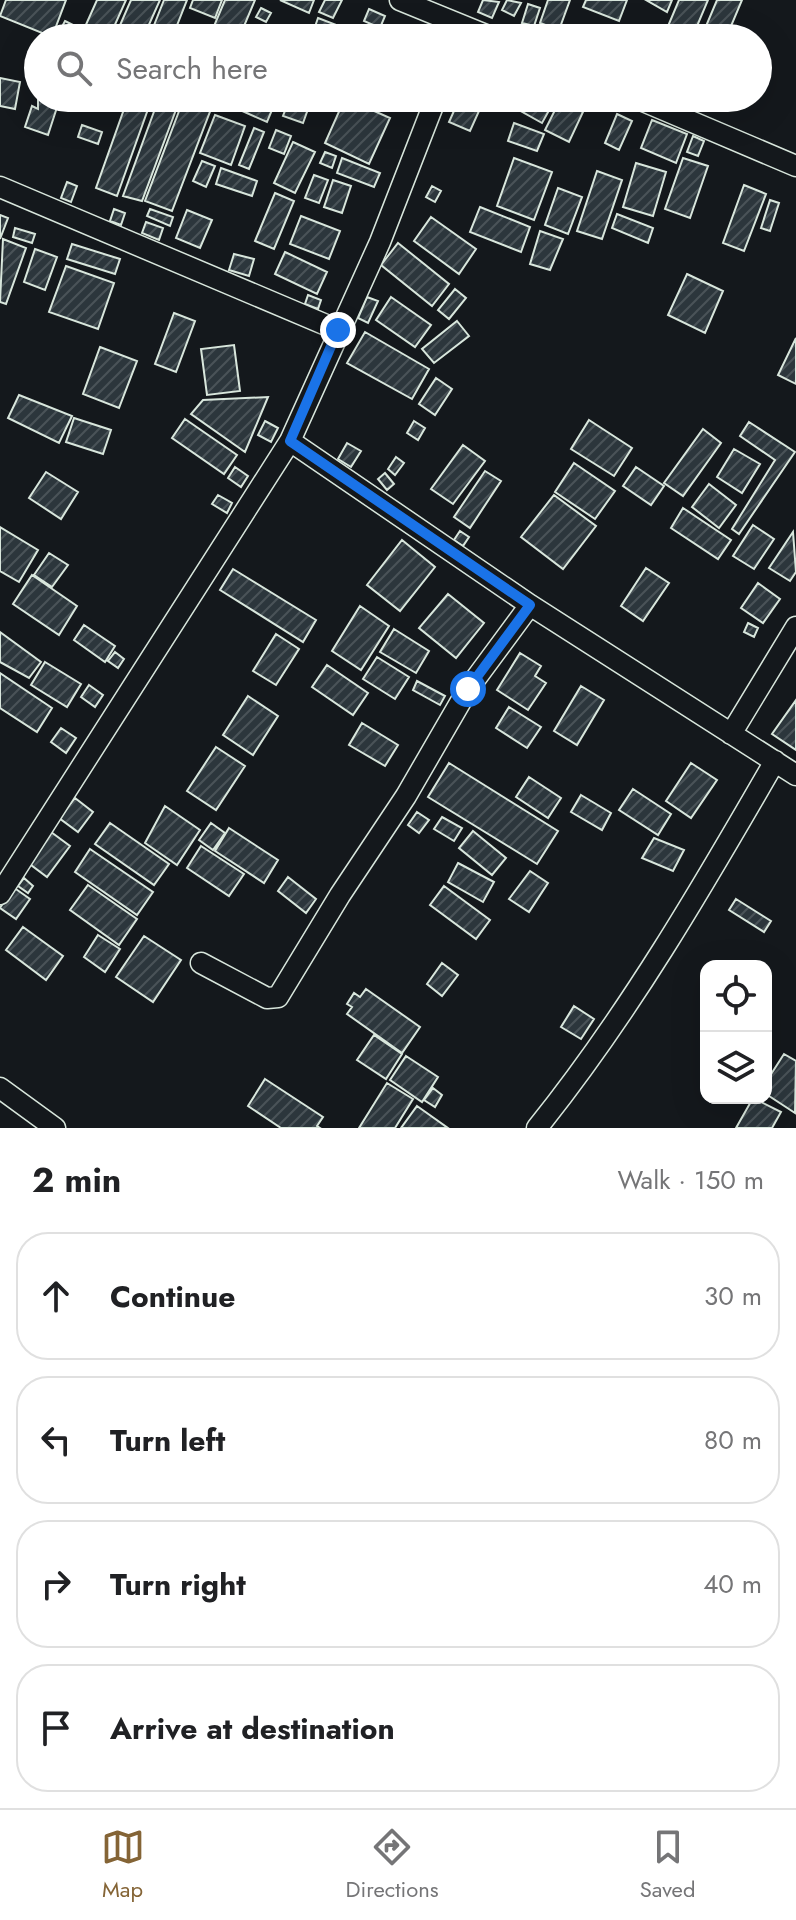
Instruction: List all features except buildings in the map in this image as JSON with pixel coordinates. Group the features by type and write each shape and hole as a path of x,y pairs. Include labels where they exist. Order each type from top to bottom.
{"street":[{"path":"400,0 447,24"},
{"path":"0,894 290,441 380,242 431,112"},
{"path":"669,112 796,166"},
{"path":"0,187 338,330"},
{"path":"290,441 530,605 796,775"},
{"path":"201,963 267,998 278,997 340,895 406,796 468,689 530,605"},
{"path":"731,734 796,627"},
{"path":"537,1128 625,1004 723,851 775,761"},
{"path":"0,1088 55,1128"}],"route":[{"path":"338,330 290,441 530,605 468,689"}]}
